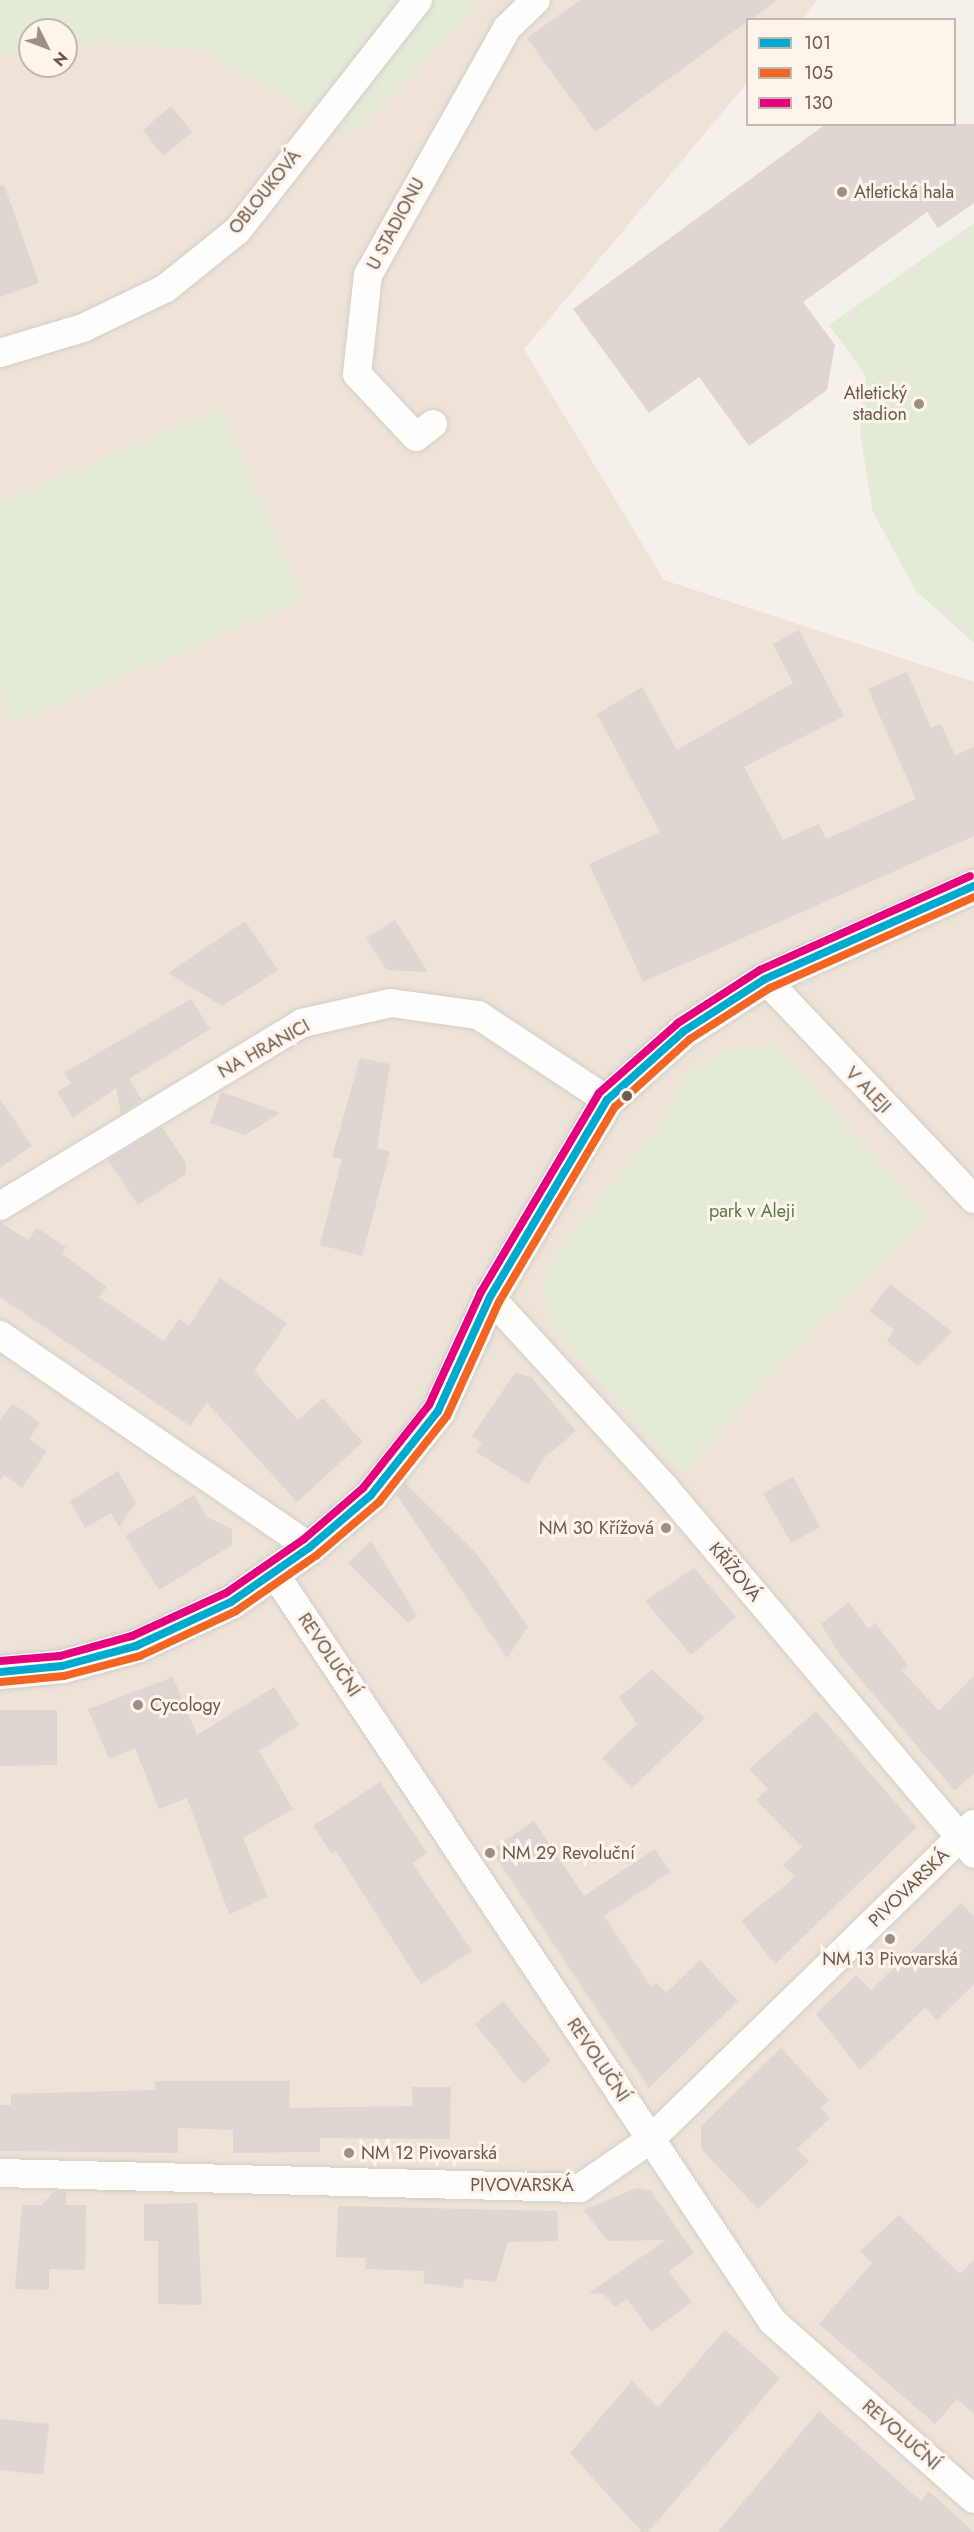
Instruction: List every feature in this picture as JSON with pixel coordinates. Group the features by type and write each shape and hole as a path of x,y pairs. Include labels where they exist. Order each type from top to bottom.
{"main road":[{"path":"0,1672 62,1666 136,1646 188,1625 275,1574 310,1547 371,1495 438,1411 490,1297 607,1100 684,1031 765,979 974,886"}],"street":[{"name":"OBLOUKOVÁ","path":"0,353 84,328 166,288 237,231 418,0"},
{"name":"U STADIONU","path":"433,424 416,437 357,374 368,275 507,28 536,0"},
{"name":"V ALEJI","path":"765,979 974,1199"},
{"name":"NA HRANICI","path":"0,1206 303,1023 391,1003 478,1015 607,1100"},
{"name":"KŘÍŽOVÁ","path":"490,1297 664,1487 969,1839"},
{"path":"0,1335 310,1547"},
{"name":"REVOLUČNÍ","path":"275,1574 772,2321 974,2499"},
{"name":"PIVOVARSKÁ","path":"0,2173 580,2188 651,2139 969,1839"}],"shaded area":[{"path":"0,0 818,0 802,18 746,18 746,84 524,349 664,580 974,682 974,2532 0,2532"}],"green space":[{"path":"0,0 482,0 353,136 203,50 96,42 78,44 78,18 18,18 18,54 0,56"},
{"name":"Atletický stadion","path":"974,223 974,643 916,591 873,512 860,433 866,376 829,325"},
{"path":"221,409 302,601 12,723 0,694 0,503"},
{"name":"park v Aleji","path":"777,1047 927,1216 807,1334 683,1474 558,1336 542,1288 556,1254 655,1130 686,1075 723,1050"}],"building":[{"path":"580,0 777,0 752,18 746,18 746,22 595,132 527,38"},
{"path":"171,106 192,132 163,156 143,130"},
{"name":"Atletická hala","path":"974,124 974,203 938,228 927,212 803,302 835,345 827,390 749,446 699,377 649,413 573,309 823,126"},
{"path":"4,185 39,283 0,297 0,186"},
{"path":"799,630 844,716 744,767 783,840 819,824 826,839 916,799 868,689 907,672 931,728 941,724 955,755 974,747 974,836 643,982 589,864 660,832 597,714 642,687 677,750 793,683 773,644"},
{"path":"395,920 428,972 387,970 366,938"},
{"path":"245,921 278,970 222,1006 168,973"},
{"path":"191,999 210,1029 129,1079 142,1100 121,1114 116,1088 73,1118 57,1092 71,1083 64,1073"},
{"path":"360,1058 390,1064 377,1148 390,1152 362,1256 320,1245 342,1159 332,1157"},
{"path":"221,1092 280,1113 245,1135 210,1123"},
{"path":"0,1099 32,1146 0,1168"},
{"path":"162,1127 186,1163 186,1174 138,1205 108,1160"},
{"path":"0,1222 28,1240 37,1228 66,1247 62,1254 107,1287 99,1297 164,1341 179,1319 189,1326 220,1278 287,1323 254,1371 298,1420 323,1398 363,1442 297,1502 207,1403 190,1426 0,1297"},
{"path":"890,1284 952,1332 918,1366 887,1341 894,1330 869,1311"},
{"path":"515,1373 531,1377 576,1431 544,1458 528,1484 476,1452 482,1443 472,1436"},
{"path":"13,1404 40,1423 29,1439 47,1451 22,1488 4,1475 0,1480 0,1420"},
{"path":"118,1471 136,1503 119,1527 111,1513 85,1528 70,1501"},
{"path":"793,1477 820,1527 791,1543 763,1493"},
{"path":"405,1483 478,1555 528,1627 507,1658 396,1494"},
{"path":"194,1495 207,1517 232,1529 232,1545 159,1590 125,1536"},
{"path":"371,1541 417,1616 408,1623 348,1563"},
{"path":"694,1568 736,1617 691,1655 645,1601"},
{"path":"849,1602 868,1629 875,1623 908,1665 902,1671 939,1711 974,1676 974,1773 955,1791 839,1654 821,1624"},
{"path":"652,1670 705,1718 632,1788 602,1758 637,1724 619,1697"},
{"path":"173,1677 197,1735 274,1687 299,1725 259,1751 293,1809 243,1838 268,1897 229,1914 187,1798 159,1809 135,1748 109,1759 88,1709"},
{"path":"0,1710 57,1710 57,1765 0,1766"},
{"path":"816,1711 917,1827 775,1964 741,1921 795,1877 783,1865 802,1847 756,1800 768,1789 749,1769"},
{"path":"380,1782 427,1853 412,1863 472,1951 421,1984 336,1851 332,1854 313,1826"},
{"path":"534,1821 584,1896 655,1849 670,1872 604,1916 651,1987 656,1982 666,1993 700,1960 738,2001 649,2088 491,1850"},
{"path":"961,1903 974,1916 974,1984 937,2020 925,2008 860,2070 816,2014 856,1975 871,1990"},
{"path":"503,2001 551,2061 523,2084 475,2024"},
{"path":"781,2048 829,2100 821,2108 830,2118 797,2149 809,2161 758,2209 701,2149 701,2126"},
{"path":"155,2081 290,2081 289,2108 413,2106 412,2087 451,2087 450,2139 320,2138 320,2152 233,2153 233,2130 178,2128 178,2153 0,2151 0,2105 11,2105 11,2094 155,2090"},
{"path":"637,2188 651,2191 694,2253 669,2271 692,2302 651,2332 627,2299 615,2307 604,2294 589,2293 666,2240 608,2241 583,2210"},
{"path":"54,2191 66,2191 66,2205 86,2205 85,2270 49,2269 49,2290 15,2289 22,2205 42,2205"},
{"path":"197,2203 202,2305 158,2304 158,2241 144,2241 144,2204"},
{"path":"338,2206 557,2211 558,2241 508,2242 496,2282 464,2279 463,2288 423,2283 425,2271 365,2269 366,2258 336,2257"},
{"path":"899,2215 960,2274 974,2260 974,2414 957,2399 935,2424 819,2324 872,2263 860,2251"},
{"path":"725,2330 780,2378 648,2532 642,2532 570,2453 632,2381 658,2407"},
{"path":"819,2411 921,2501 929,2491 974,2532 718,2532"},
{"path":"0,2419 49,2424 43,2475 0,2470"}],"transit line":[{"name":"130","path":"0,1661 60,1656 132,1636 226,1593 304,1539 363,1488 429,1405 481,1292 599,1093 678,1023 760,970 970,876"},
{"name":"101","path":"0,1672 62,1666 136,1646 231,1602 310,1547 371,1495 438,1411 490,1297 607,1100 684,1031 765,979 974,886"},
{"name":"105","path":"1,1682 64,1676 140,1656 236,1611 317,1555 379,1502 447,1416 499,1302 615,1107 690,1039 770,988 974,897"}],"place":[{"name":"Atletická hala","path":"842,192"},
{"name":"Atletický stadion","path":"919,404"},
{"name":"NM 30 Křížová","path":"666,1528"},
{"name":"Cycology","path":"138,1705"},
{"name":"NM 29 Revoluční","path":"490,1853"},
{"name":"NM 13 Pivovarská","path":"890,1939"},
{"name":"NM 12 Pivovarská","path":"349,2153"}]}
